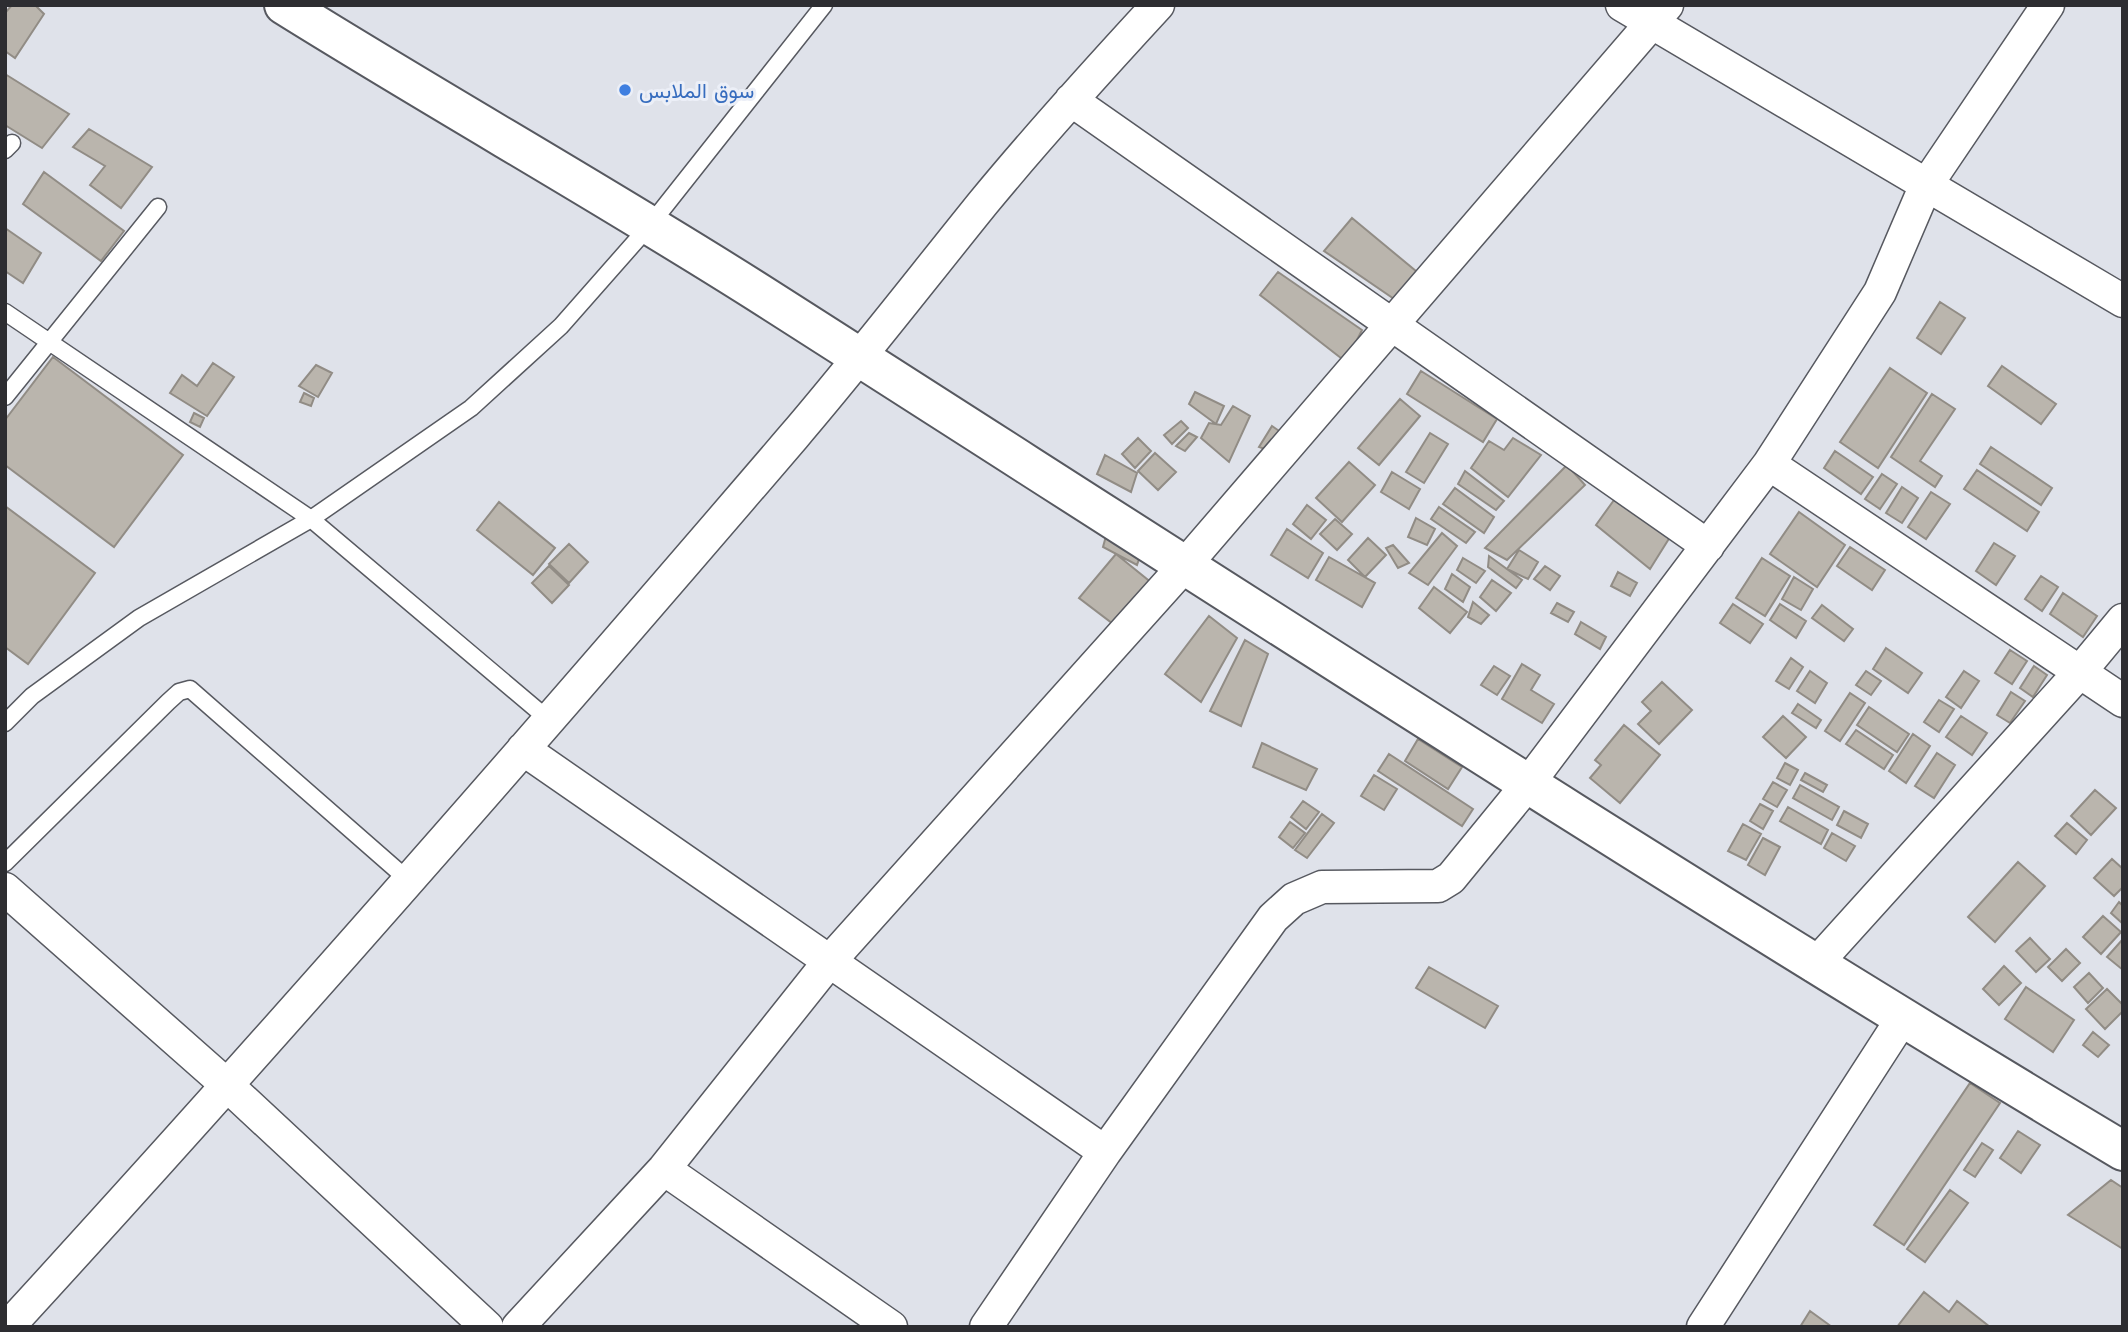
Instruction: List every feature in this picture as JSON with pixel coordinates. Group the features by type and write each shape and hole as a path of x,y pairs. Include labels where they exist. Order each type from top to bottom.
{"street":[{"path":"284,5 650,225 1814,966 2123,1151"},
{"path":"8,1327 229,1086 407,879 549,720 860,358 984,202 1070,100 1158,5"},
{"path":"1622,5 1660,14 1925,187 2123,301"},
{"path":"986,1327 1105,1152 1273,918 1294,899 1322,887 1438,886 1451,878 1527,785 1769,464 1880,292 1925,187 2048,5"},
{"path":"518,1327 664,1169 828,963 1185,565 1660,14"},
{"path":"1070,100 1708,546"},
{"path":"1769,464 2123,701"},
{"path":"1814,966 2080,673 2123,620"},
{"path":"523,749 828,963 1105,1152"},
{"path":"5,889 229,1086 487,1327"},
{"path":"1703,1327 1902,1019"},
{"path":"664,1169 891,1327"}],"lane":[{"path":"5,723 32,696 139,618 311,519 471,408 561,326 650,225 824,5"},
{"path":"5,397 158,207"},
{"path":"5,312 311,519 549,720"},
{"path":"5,863 168,702 179,692 190,689 407,879"}],"building":[{"path":"12,5 35,5 44,14 15,58 5,51 5,13"},
{"path":"5,74 69,114 42,148 5,125"},
{"path":"89,129 152,167 121,208 90,185 105,166 73,147"},
{"path":"44,172 124,231 101,261 23,204"},
{"path":"1352,218 1428,281 1400,303 1324,251"},
{"path":"5,228 41,253 23,283 5,271"},
{"path":"1278,272 1362,330 1346,362 1260,295"},
{"path":"1940,302 1965,318 1941,354 1917,338"},
{"path":"53,357 183,455 114,547 5,465 5,420"},
{"path":"213,363 234,377 207,416 170,393 182,375 197,386"},
{"path":"316,365 332,373 318,397 299,386"},
{"path":"2002,366 2056,404 2041,424 1988,386"},
{"path":"1890,368 1927,393 1878,468 1840,442"},
{"path":"1421,371 1497,419 1483,442 1407,394"},
{"path":"1195,392 1224,406 1216,424 1189,404"},
{"path":"304,393 314,398 311,406 300,402"},
{"path":"1932,394 1955,409 1920,461 1942,476 1935,487 1891,457"},
{"path":"1400,399 1420,416 1379,465 1358,448"},
{"path":"1233,406 1250,416 1229,462 1201,438 1209,423 1221,425"},
{"path":"194,413 204,418 200,427 190,422"},
{"path":"1181,421 1188,428 1172,444 1164,435"},
{"path":"1272,426 1285,435 1277,453 1259,447"},
{"path":"1189,433 1197,437 1185,451 1176,446"},
{"path":"1430,433 1448,444 1424,483 1406,472"},
{"path":"1138,438 1151,451 1135,468 1122,454"},
{"path":"1513,438 1541,455 1508,497 1471,468 1489,441 1504,450"},
{"path":"1991,447 2052,488 2041,505 1980,464"},
{"path":"1835,451 1873,477 1861,494 1824,468"},
{"path":"1155,453 1176,472 1158,490 1138,471"},
{"path":"1105,455 1137,473 1131,492 1097,474"},
{"path":"1349,462 1375,485 1342,522 1316,498"},
{"path":"1567,465 1585,485 1507,560 1485,548"},
{"path":"1977,470 2039,512 2027,531 1964,489"},
{"path":"1465,471 1504,501 1496,510 1458,484"},
{"path":"1392,472 1420,489 1409,509 1381,492"},
{"path":"1882,474 1897,484 1880,509 1865,499"},
{"path":"1902,487 1918,498 1902,523 1886,513"},
{"path":"1455,488 1494,517 1484,533 1443,504"},
{"path":"1931,492 1950,504 1926,539 1908,527"},
{"path":"1614,500 1670,537 1650,569 1596,525"},
{"path":"499,502 555,548 533,575 477,530"},
{"path":"1307,505 1326,520 1311,539 1293,524"},
{"path":"5,506 95,573 28,664 5,647"},
{"path":"1439,507 1475,532 1466,543 1431,519"},
{"path":"1799,512 1845,545 1817,587 1770,554"},
{"path":"1416,518 1435,529 1427,545 1408,537"},
{"path":"1335,519 1352,534 1337,550 1320,534"},
{"path":"1287,529 1323,553 1308,578 1271,555"},
{"path":"1442,533 1457,546 1428,585 1409,573"},
{"path":"1106,536 1140,556 1137,565 1103,547"},
{"path":"1368,538 1386,555 1365,577 1348,560"},
{"path":"1994,543 2015,556 1996,585 1976,571"},
{"path":"569,544 588,562 569,583 549,564"},
{"path":"1393,545 1409,563 1398,568 1386,548"},
{"path":"1850,547 1885,570 1872,590 1837,566"},
{"path":"1519,550 1538,562 1528,579 1507,569"},
{"path":"1116,554 1158,588 1125,633 1079,598"},
{"path":"1489,556 1522,580 1516,588 1488,567"},
{"path":"1329,557 1375,583 1362,607 1316,580"},
{"path":"1463,558 1485,571 1476,583 1457,570"},
{"path":"1762,558 1790,576 1765,616 1736,598"},
{"path":"549,566 569,585 552,603 532,583"},
{"path":"1545,566 1560,576 1550,590 1534,579"},
{"path":"1618,572 1637,583 1630,596 1611,586"},
{"path":"1452,574 1470,587 1463,602 1445,589"},
{"path":"2041,576 2058,587 2042,611 2025,599"},
{"path":"1794,577 1813,589 1801,610 1782,599"},
{"path":"1492,580 1511,593 1496,611 1480,597"},
{"path":"1434,587 1467,612 1450,633 1419,608"},
{"path":"2063,593 2097,616 2083,637 2050,614"},
{"path":"1473,602 1489,615 1481,624 1468,617"},
{"path":"1557,603 1574,612 1568,622 1551,613"},
{"path":"1733,604 1763,624 1750,643 1720,623"},
{"path":"1780,604 1806,621 1796,638 1770,620"},
{"path":"1822,605 1853,629 1844,641 1812,618"},
{"path":"1209,616 1237,638 1201,702 1165,674"},
{"path":"1581,622 1606,637 1600,649 1575,634"},
{"path":"1245,640 1268,654 1241,726 1210,711"},
{"path":"1886,648 1922,673 1908,693 1873,669"},
{"path":"2010,650 2027,661 2012,684 1995,673"},
{"path":"1791,658 1803,667 1789,689 1776,681"},
{"path":"1522,664 1540,675 1531,690 1554,704 1542,723 1502,699"},
{"path":"1494,666 1510,676 1497,695 1481,685"},
{"path":"2034,666 2047,675 2033,697 2020,688"},
{"path":"1810,671 1827,683 1815,703 1797,691"},
{"path":"1866,671 1881,681 1871,695 1856,685"},
{"path":"1964,671 1979,681 1961,708 1946,697"},
{"path":"1662,682 1692,710 1659,744 1638,724 1651,711 1642,702"},
{"path":"2011,692 2025,701 2010,723 1997,715"},
{"path":"1850,693 1865,703 1840,741 1825,731"},
{"path":"1939,700 1954,709 1939,732 1924,722"},
{"path":"1798,704 1821,720 1816,728 1792,713"},
{"path":"1869,707 1909,734 1897,752 1857,725"},
{"path":"1783,716 1806,737 1786,758 1763,737"},
{"path":"1961,716 1987,733 1972,755 1946,737"},
{"path":"1624,725 1660,755 1620,803 1590,778 1601,765 1595,760"},
{"path":"1856,730 1893,755 1884,769 1846,744"},
{"path":"1913,734 1930,746 1906,783 1889,771"},
{"path":"1418,739 1462,767 1448,789 1405,761"},
{"path":"1262,743 1317,769 1306,790 1253,767"},
{"path":"1937,753 1955,765 1934,798 1915,786"},
{"path":"1389,754 1473,809 1462,826 1378,771"},
{"path":"1785,763 1798,770 1790,785 1777,778"},
{"path":"1805,773 1827,785 1823,792 1801,780"},
{"path":"1374,775 1397,789 1384,810 1361,796"},
{"path":"1773,782 1787,790 1777,807 1763,799"},
{"path":"1800,785 1839,807 1832,820 1793,798"},
{"path":"2095,790 2116,808 2091,835 2071,816"},
{"path":"1303,801 1319,812 1306,829 1291,817"},
{"path":"1760,804 1773,811 1763,829 1750,821"},
{"path":"1788,807 1828,830 1821,844 1780,821"},
{"path":"1844,811 1868,824 1861,838 1837,825"},
{"path":"1322,814 1334,823 1307,858 1295,850"},
{"path":"1290,822 1305,833 1293,848 1279,837"},
{"path":"2067,823 2087,840 2076,854 2055,836"},
{"path":"1743,824 1761,834 1746,860 1728,851"},
{"path":"1832,833 1855,846 1846,861 1824,848"},
{"path":"1763,838 1780,847 1765,875 1748,865"},
{"path":"2112,859 2123,869 2123,887 2114,896 2094,878"},
{"path":"2018,862 2045,886 1995,942 1968,917"},
{"path":"2119,902 2123,906 2123,924 2111,913"},
{"path":"2103,916 2121,932 2101,954 2083,937"},
{"path":"2030,938 2050,959 2036,972 2016,951"},
{"path":"2123,939 2123,970 2107,957"},
{"path":"2066,949 2080,963 2062,981 2048,967"},
{"path":"2004,966 2021,983 1999,1005 1983,989"},
{"path":"1429,967 1498,1006 1485,1028 1416,988"},
{"path":"2089,973 2103,988 2088,1003 2074,987"},
{"path":"2026,987 2074,1020 2053,1052 2005,1019"},
{"path":"2107,989 2123,1005 2123,1011 2105,1029 2086,1009"},
{"path":"2093,1032 2109,1045 2098,1057 2083,1045"},
{"path":"1970,1083 2000,1103 1904,1245 1874,1225"},
{"path":"2018,1131 2040,1145 2021,1173 2000,1158"},
{"path":"1982,1143 1993,1150 1975,1177 1964,1170"},
{"path":"2111,1180 2123,1188 2123,1249 2068,1215"},
{"path":"1950,1190 1968,1203 1925,1262 1907,1249"},
{"path":"1924,1292 1949,1312 1957,1301 1990,1327 1897,1327"},
{"path":"1810,1311 1832,1327 1800,1327"}],"place":[{"name":"سوق الملابس","path":"625,90"}]}
